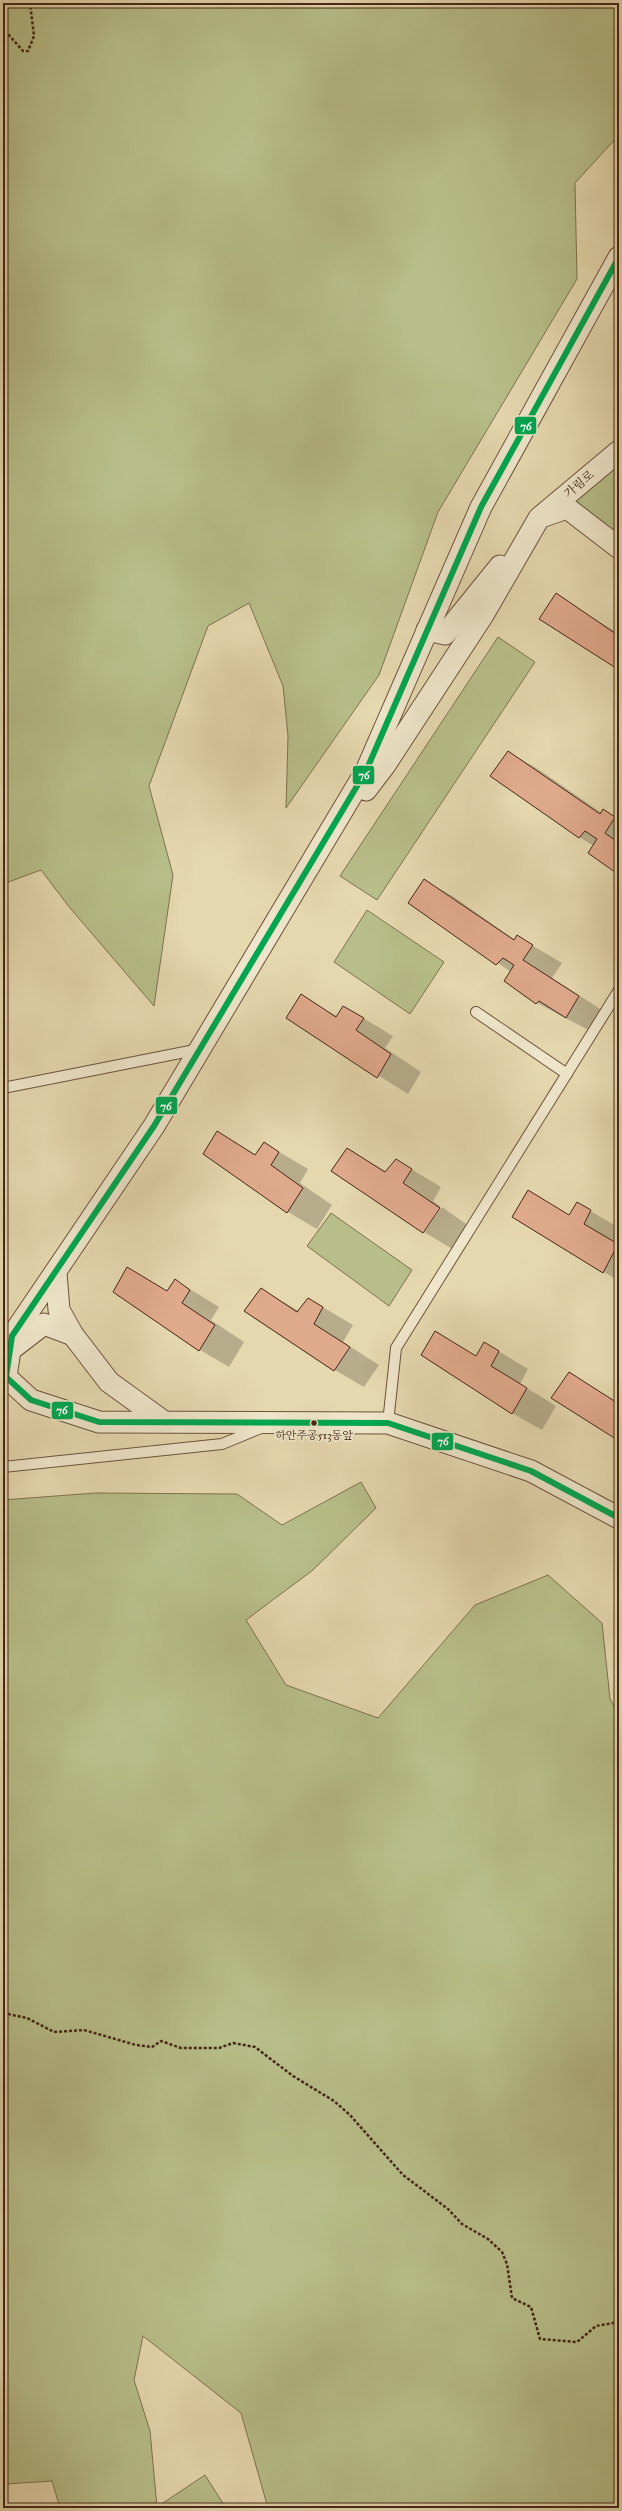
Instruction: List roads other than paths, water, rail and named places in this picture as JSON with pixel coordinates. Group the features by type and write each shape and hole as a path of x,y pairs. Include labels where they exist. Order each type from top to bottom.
{"street":[{"path":"619,257 481,507 366,772 154,1126 12,1336 6,1377 32,1400 98,1422 163,1421 388,1423 531,1471 619,1518"},
{"name":"가림로","path":"539,518 619,451"},
{"path":"427,630 445,634 539,518 567,508 619,548"},
{"path":"321,846 385,765 483,615 539,518"},
{"path":"56,1273 59,1310 73,1335 109,1382 163,1421"},
{"path":"10,1350 44,1324 73,1335"}],"lane":[{"path":"388,1423 396,1348 619,990"},
{"path":"476,1012 567,1074"},
{"path":"3,1088 200,1049"},
{"path":"3,1466 222,1444 276,1422"}],"place":[{"name":"하안주공513동앞","path":"314,1423"}]}
